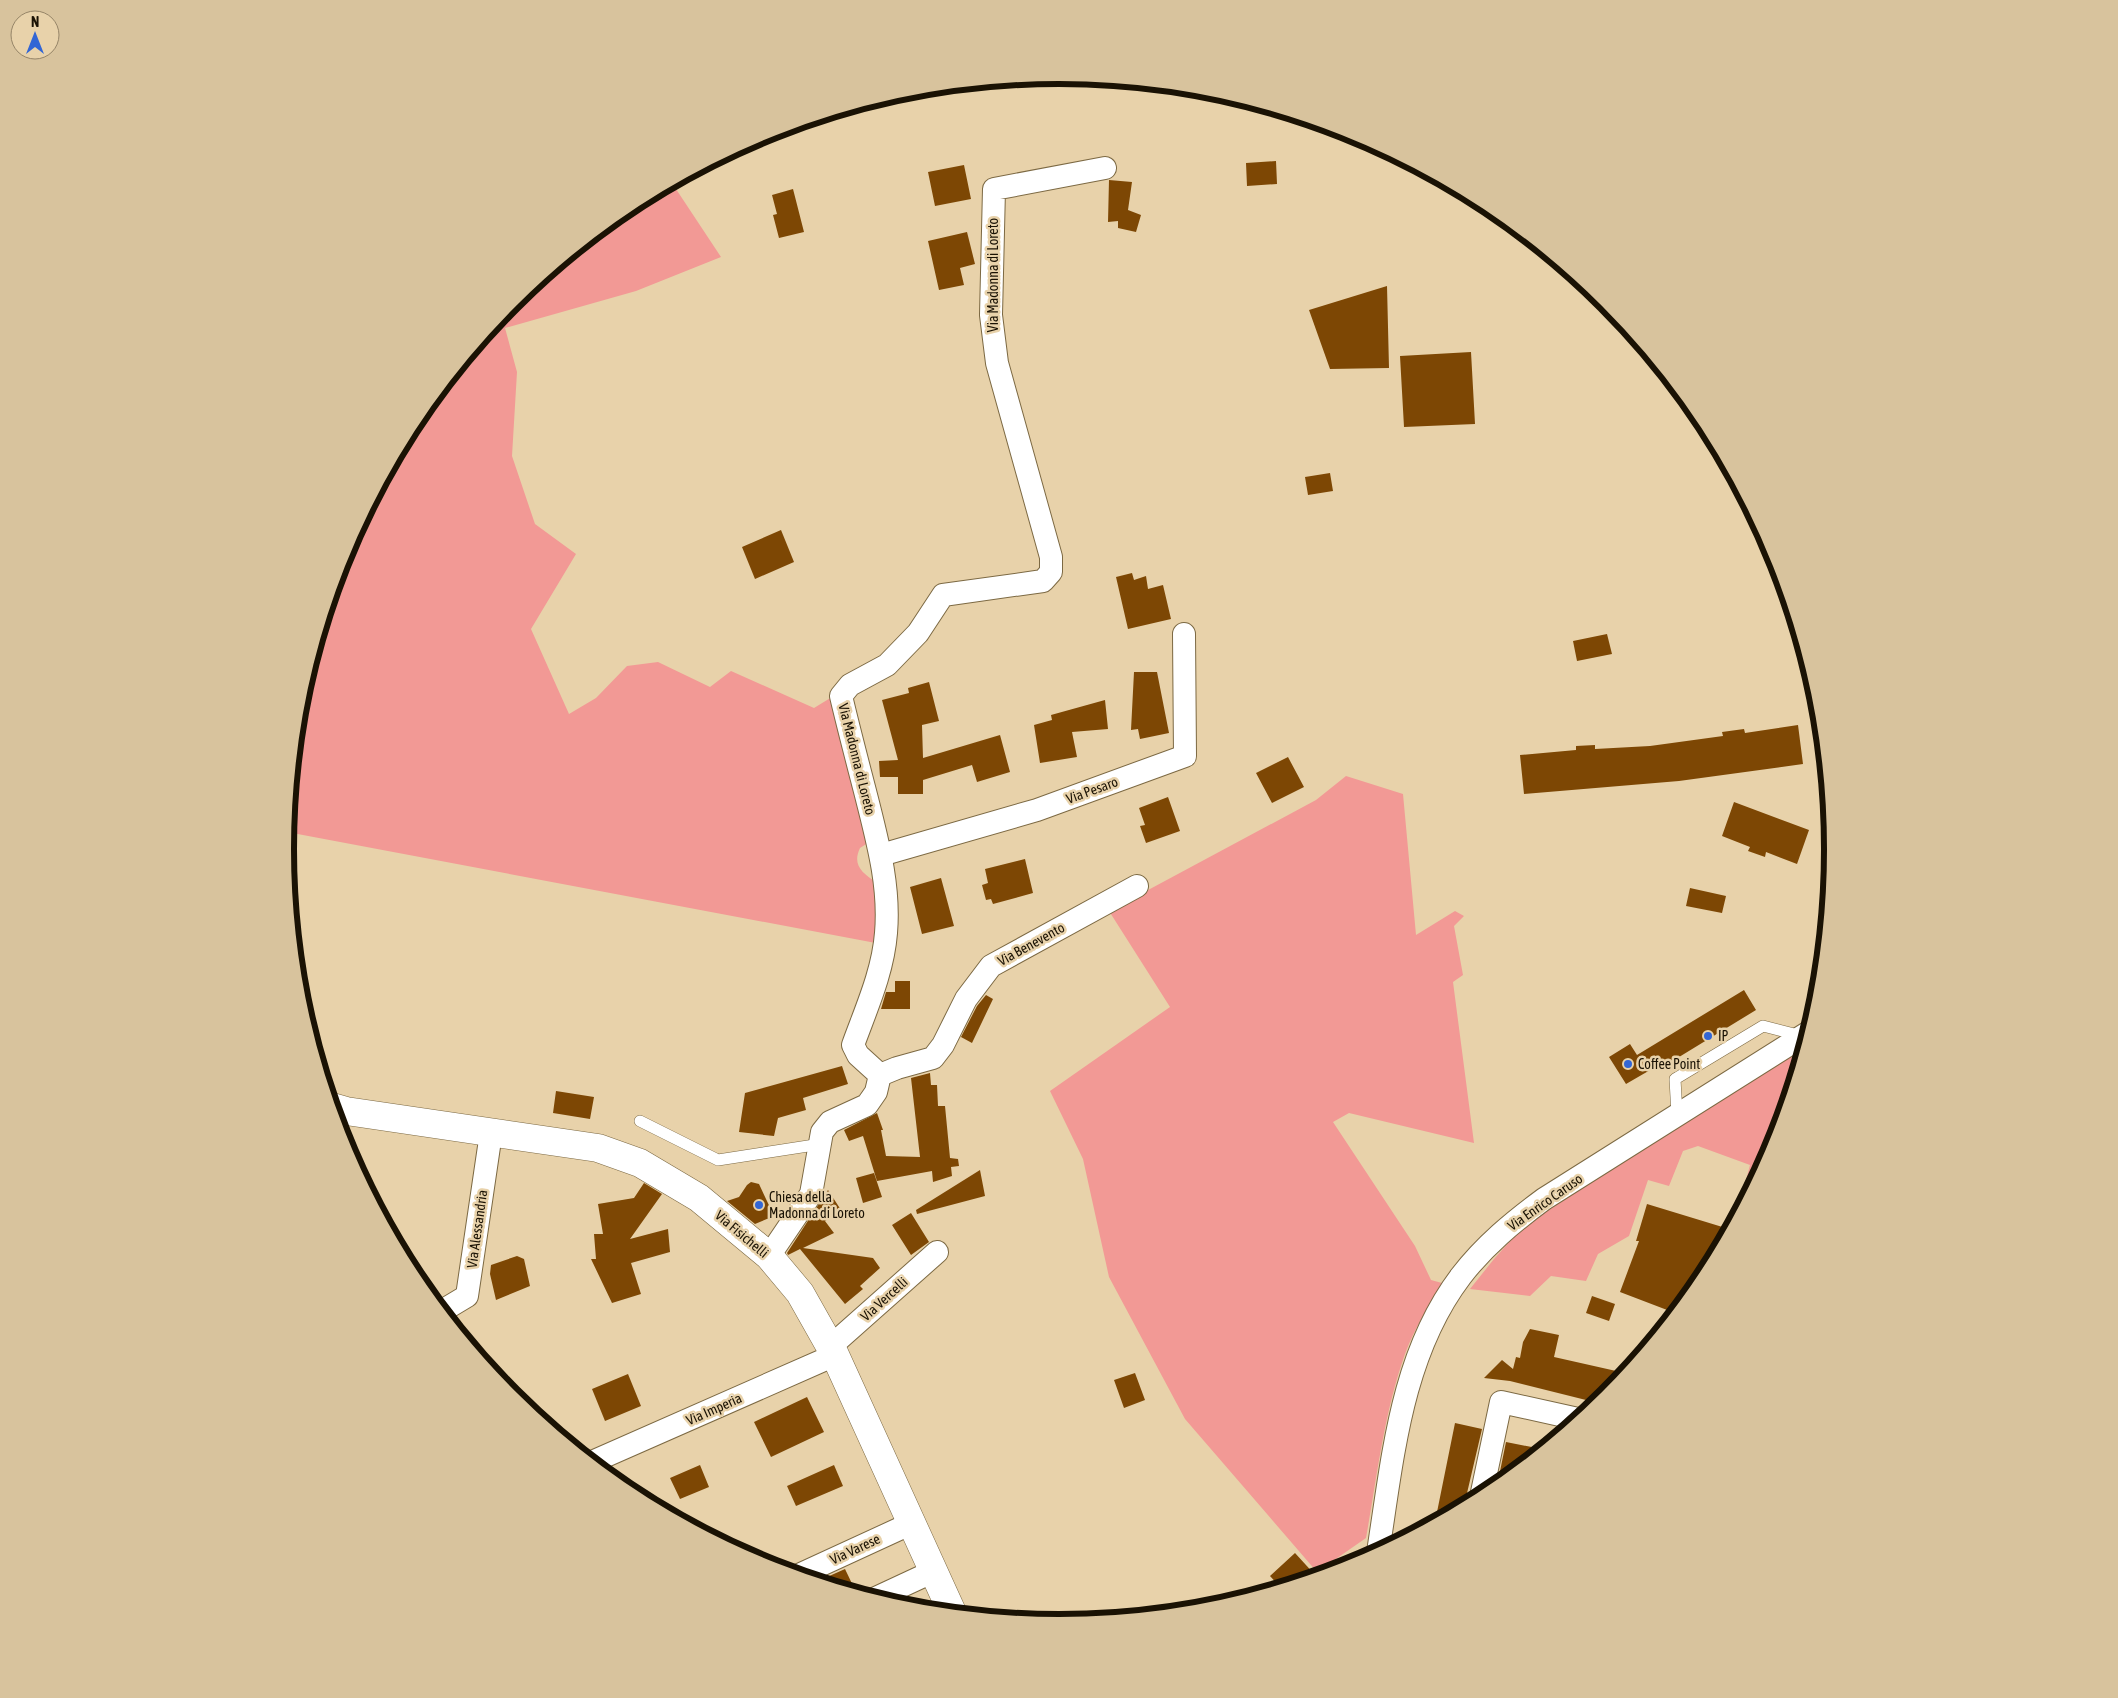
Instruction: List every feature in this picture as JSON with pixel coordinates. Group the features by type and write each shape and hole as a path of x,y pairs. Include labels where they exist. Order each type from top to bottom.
{"main road":[{"name":"Via Fisichelli","path":"339,1109 491,1134 598,1148 640,1163 699,1198 769,1256 800,1293 833,1351 950,1606"}],"street":[{"name":"Via Madonna di Loreto","path":"880,1075 858,1055 853,1045 880,972 886,923 886,888 881,855 841,696 850,685 887,665 918,633 943,595 1043,581 1052,572 1052,557 996,363 990,282 994,188 1105,168"},
{"name":"Via Pesaro","path":"881,855 1037,810 1185,756 1184,634"},
{"name":"Via Benevento","path":"880,1075 933,1058 943,1045 966,999 991,966 1137,886"},
{"name":"Via Enrico Caruso","path":"1379,1543 1398,1432 1414,1367 1434,1320 1461,1277 1487,1246 1512,1223 1544,1199 1800,1037"},
{"path":"769,1256 811,1194 822,1132 830,1122 867,1105 876,1092 880,1075"},
{"name":"Via Alessandria","path":"447,1308 467,1296 491,1134"},
{"name":"Via Vercelli","path":"833,1351 937,1252"},
{"name":"Via Imperia","path":"598,1459 833,1351"},
{"path":"1483,1485 1501,1402 1571,1417"},
{"name":"Via Varese","path":"807,1572 912,1523"},
{"path":"885,1594 934,1571"}],"lane":[{"path":"1677,1115 1675,1079 1763,1026 1801,1033"},
{"path":"640,1121 718,1160 820,1144"}],"shaded area":[{"path":"675,187 721,257 636,291 505,328 517,372 512,456 535,524 576,554 531,629 569,714 596,698 627,666 658,662 710,687 731,671 814,708 832,697 871,841 860,848 857,859 863,872 876,882 881,944 294,833 295,799 300,749 308,700 320,651 334,603 352,556 396,466 452,383 484,344 518,308 554,274 593,242"},
{"path":"1346,776 1403,794 1416,935 1455,911 1464,916 1454,926 1463,975 1453,982 1474,1143 1349,1113 1333,1122 1415,1246 1431,1280 1442,1283 1413,1336 1398,1376 1382,1445 1366,1538 1325,1566 1315,1570 1185,1419 1109,1277 1083,1159 1050,1091 1170,1007 1109,911 1316,800"},
{"path":"1796,1053 1784,1095 1766,1142 1743,1190 1750,1165 1698,1146 1683,1151 1669,1186 1648,1180 1629,1236 1598,1254 1586,1281 1551,1276 1530,1296 1470,1289 1520,1230 1562,1200"}],"building":[{"path":"1276,161 1277,184 1247,186 1246,163"},
{"path":"964,165 971,199 935,206 928,172"},
{"path":"1109,180 1132,182 1128,210 1141,215 1136,232 1118,228 1118,221 1108,222"},
{"path":"793,189 804,232 779,238 773,215 777,214 772,195"},
{"path":"967,232 975,264 960,268 964,285 939,290 928,241"},
{"path":"1387,286 1389,368 1330,369 1309,310"},
{"path":"1471,352 1475,424 1404,427 1400,356"},
{"path":"1330,473 1333,491 1308,495 1305,477"},
{"path":"781,530 794,562 755,579 742,547"},
{"path":"1132,573 1134,580 1146,576 1148,589 1163,585 1171,619 1128,629 1116,577"},
{"path":"1607,634 1612,654 1577,661 1573,641"},
{"path":"1134,672 1157,672 1169,733 1140,739 1138,729 1131,730"},
{"path":"929,682 939,721 922,725 923,758 1000,735 1010,772 977,782 972,765 923,780 923,794 898,794 898,777 880,777 879,761 898,760 882,700 909,693 908,688"},
{"path":"1105,700 1108,729 1072,732 1077,757 1040,763 1034,725 1052,720 1051,715"},
{"path":"1798,725 1803,764 1679,781 1524,794 1520,755 1576,750 1576,746 1595,745 1595,749 1650,746 1723,736 1722,732 1744,729 1745,733"},
{"path":"1288,757 1304,787 1272,803 1256,773"},
{"path":"1168,797 1180,831 1146,843 1140,826 1145,825 1139,808"},
{"path":"1734,802 1809,830 1797,864 1766,852 1765,857 1748,851 1750,847 1722,836"},
{"path":"1025,859 1033,893 993,904 991,899 986,900 982,885 988,883 985,869"},
{"path":"941,878 954,926 922,934 910,887"},
{"path":"1690,888 1726,896 1722,913 1686,906"},
{"path":"895,981 910,981 910,1009 881,1009 886,992 895,992"},
{"path":"1744,990 1756,1010 1666,1065 1664,1062 1626,1084 1609,1057 1630,1044 1637,1055"},
{"path":"986,995 993,999 972,1043 961,1037 977,1006"},
{"path":"842,1066 848,1084 803,1098 806,1110 778,1118 774,1136 739,1132 745,1093"},
{"path":"930,1073 931,1085 937,1085 938,1106 945,1106 950,1158 958,1159 959,1166 951,1167 952,1176 933,1182 932,1171 877,1181 863,1136 849,1141 844,1130 877,1113 883,1130 881,1130 886,1156 920,1157 911,1078"},
{"path":"556,1091 594,1097 590,1119 553,1113"},
{"path":"980,1170 985,1196 917,1214 916,1210"},
{"path":"874,1173 882,1197 863,1203 856,1178"},
{"name":"Chiesa della Madonna di Loreto","path":"751,1182 759,1184 774,1216 755,1224 727,1201 739,1197"},
{"path":"644,1183 662,1194 630,1239 668,1229 670,1252 631,1263 641,1294 612,1303 591,1259 596,1259 594,1234 603,1234 598,1204 634,1198"},
{"path":"828,1190 841,1210 825,1221 834,1233 803,1248 873,1258 880,1268 860,1286 863,1289 845,1304 800,1249 788,1255 787,1253"},
{"path":"1647,1204 1724,1228 1669,1311 1620,1292 1639,1241 1636,1241"},
{"path":"911,1213 929,1242 911,1255 892,1225"},
{"path":"517,1256 524,1259 530,1286 496,1300 490,1274 491,1265"},
{"path":"1592,1296 1615,1304 1609,1321 1586,1313"},
{"path":"1530,1329 1559,1335 1554,1357 1618,1371 1589,1401 1510,1381 1484,1378 1502,1360 1513,1369 1516,1357 1520,1358 1523,1342"},
{"path":"1135,1373 1145,1400 1124,1408 1114,1380"},
{"path":"628,1374 641,1406 605,1421 592,1389"},
{"path":"807,1397 824,1432 771,1457 754,1422"},
{"path":"1455,1423 1482,1429 1466,1496 1436,1515"},
{"path":"1506,1442 1535,1448 1525,1456 1499,1474"},
{"path":"700,1465 709,1487 680,1499 670,1478"},
{"path":"834,1465 843,1486 796,1506 787,1486"},
{"path":"1295,1553 1312,1571 1276,1582 1270,1576"},
{"path":"845,1569 853,1586 826,1578"}],"place":[{"name":"IP","path":"1708,1036"},
{"name":"Coffee Point","path":"1628,1064"},
{"name":"Chiesa della Madonna di Loreto","path":"759,1205"}]}
